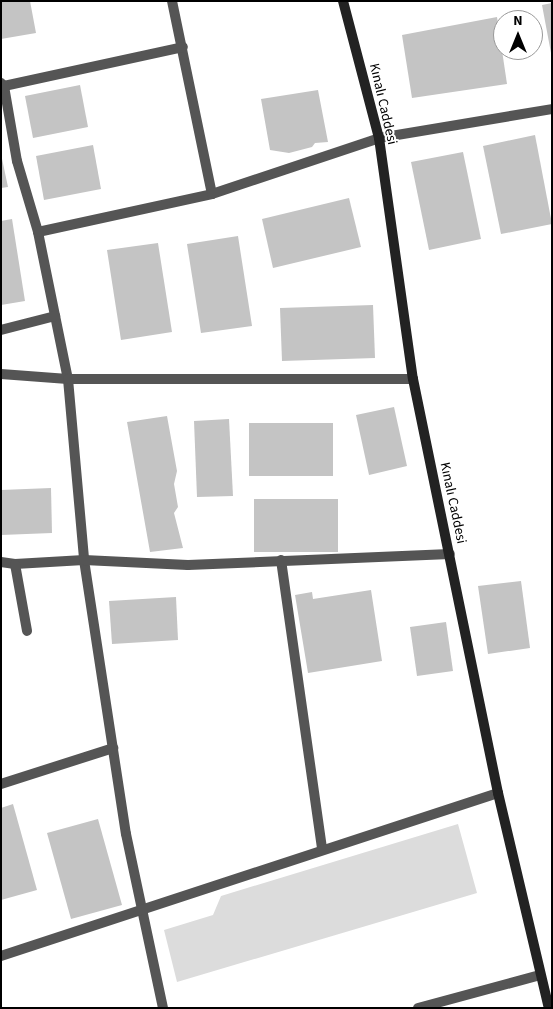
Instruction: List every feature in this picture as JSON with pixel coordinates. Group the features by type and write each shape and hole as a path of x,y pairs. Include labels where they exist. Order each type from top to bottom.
{"street":[{"path":"172,1 212,194"},
{"name":"Kınalı Caddesi","path":"343,1 379,138 413,379 498,793 549,1008"},
{"path":"163,1008 126,834 84,560 68,379 38,232 17,161 3,84 183,48"},
{"path":"38,232 212,194 379,138 552,109"},
{"path":"1,330 55,316"},
{"path":"1,374 68,379 413,379"},
{"path":"1,562 15,564 84,560 188,565 450,554"},
{"path":"281,560 322,849"},
{"path":"15,564 27,630"},
{"path":"1,784 113,748"},
{"path":"1,956 322,849 498,793"},
{"path":"418,1008 540,975"}],"shaded area":[{"path":"458,824 477,893 177,982 164,930 213,915 221,896"}],"building":[{"path":"1,1 30,1 36,33 1,39"},
{"path":"552,3 552,53 551,53 542,5"},
{"path":"493,18 493,60 503,60 507,84 412,98 402,35"},
{"path":"80,85 88,127 33,138 25,96"},
{"path":"318,90 328,142 315,143 312,147 289,153 270,150 261,99"},
{"path":"535,135 552,224 501,234 483,146"},
{"path":"93,145 101,189 44,200 36,156"},
{"path":"463,152 481,239 429,250 411,162"},
{"path":"1,154 8,187 1,188"},
{"path":"349,198 361,247 273,268 262,219"},
{"path":"12,219 25,301 1,305 1,221"},
{"path":"238,236 252,326 201,333 187,244"},
{"path":"158,243 172,332 121,340 107,250"},
{"path":"373,305 375,358 282,361 280,308"},
{"path":"394,407 407,466 369,475 356,415"},
{"path":"167,416 177,471 174,484 178,507 174,513 183,548 150,552 127,422"},
{"path":"229,419 233,496 197,497 194,421"},
{"path":"249,423 333,423 333,476 249,476"},
{"path":"51,488 52,533 1,535 1,490"},
{"path":"254,499 338,499 338,552 254,552"},
{"path":"521,581 530,648 488,654 478,586"},
{"path":"371,590 382,661 308,673 295,595 312,592 313,599"},
{"path":"176,597 178,640 112,644 109,601"},
{"path":"446,622 453,671 417,676 410,627"},
{"path":"13,804 37,890 1,900 1,808"},
{"path":"98,819 122,905 71,919 47,833"}]}
